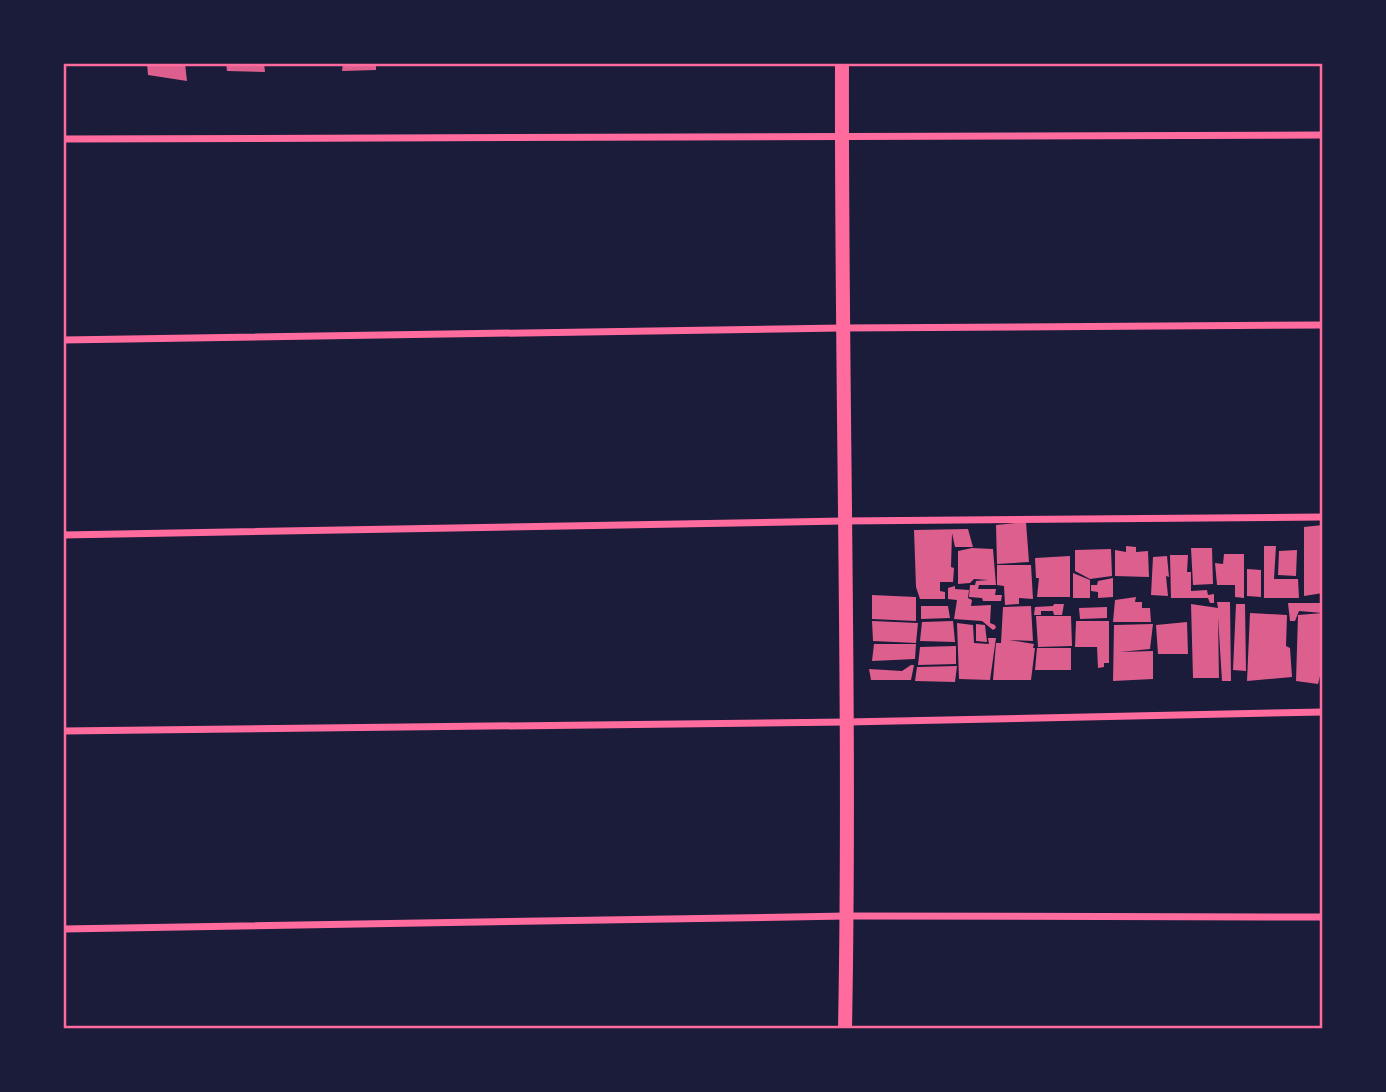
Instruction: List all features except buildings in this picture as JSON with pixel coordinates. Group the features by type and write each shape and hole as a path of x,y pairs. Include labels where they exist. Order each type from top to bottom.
{"main road":[{"path":"842,63 847,722 845,1029"}],"street":[{"path":"63,139 1323,135"},
{"path":"63,340 842,328 1323,325"},
{"path":"63,535 844,521 1323,517"},
{"path":"63,731 847,722 1323,712"},
{"path":"63,929 847,916 1323,917"}]}
